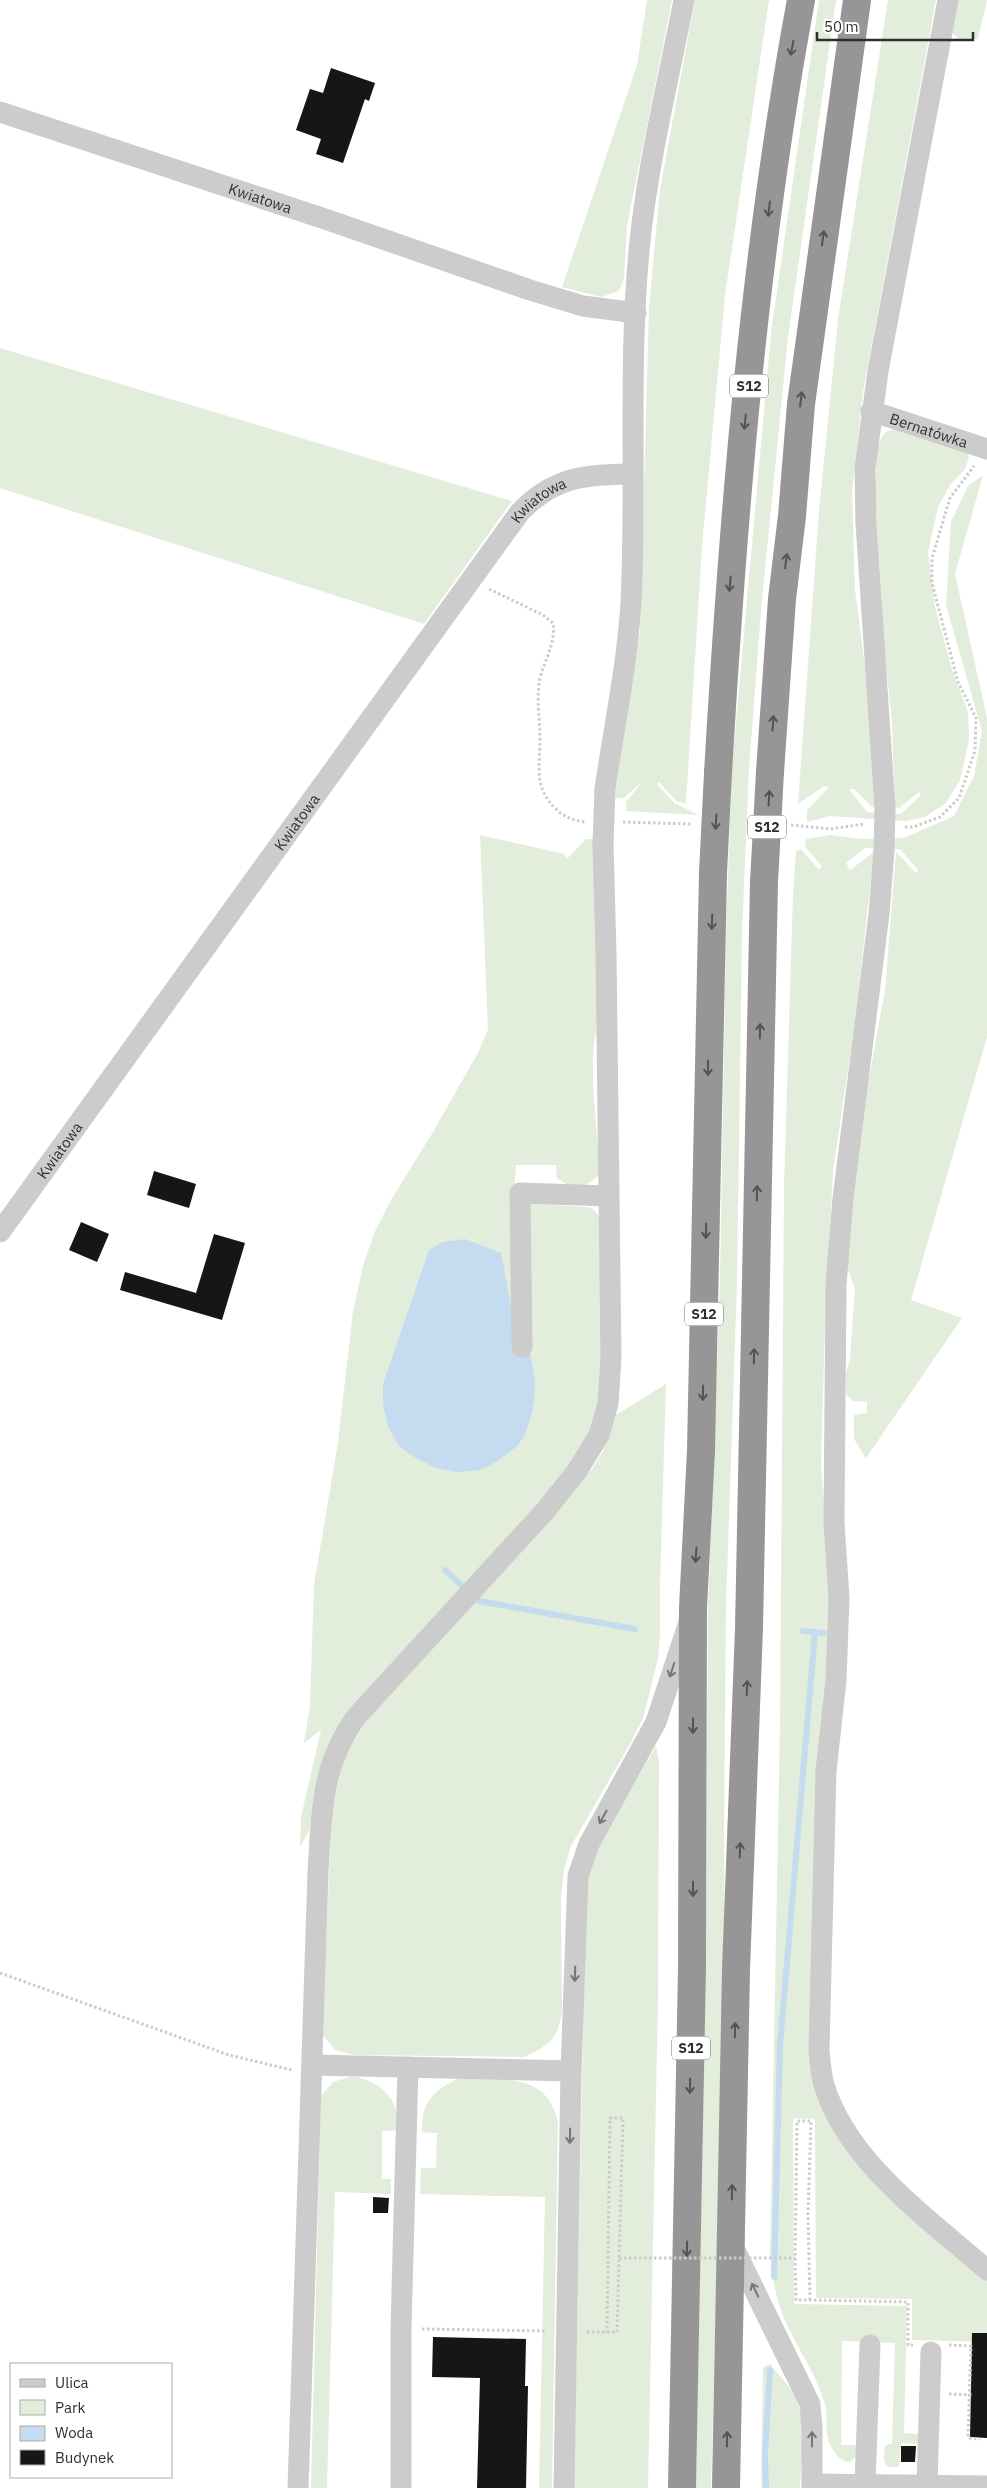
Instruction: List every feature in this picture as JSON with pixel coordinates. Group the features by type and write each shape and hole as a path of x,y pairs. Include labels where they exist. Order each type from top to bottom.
{"highway":[{"name":"S12","path":"682,2488 692,1968 694,1608 701,1450 713,873 734,527 760,280 784,96 801,0"},
{"name":"S12","path":"726,2488 736,1970 749,1618 764,882 782,599 792,516 801,404 857,0"}],"street":[{"path":"298,2488 322,1804 332,1759 356,1717 545,1512 577,1471 598,1435 608,1404 611,1358 603,844 605,789 617,718 630,606 636,313 641,232 655,144 684,0"},
{"path":"948,0 871,411 865,468 866,523 885,808 884,850 879,914 843,1198 836,1285 834,1522 838,1599 836,1680 826,1771 819,2050 824,2085 840,2120 857,2148 883,2177 987,2270"},
{"name":"Kwiatowa","path":"0,112 316,216 530,290 584,306 636,313"},
{"name":"Bernatówka","path":"871,411 981,448"},
{"name":"Kwiatowa","path":"2,1228 470,578 520,512 545,490 559,483 590,475 632,474"},
{"path":"522,1347 520,1193 608,1196"},
{"path":"564,2488 577,1888 580,1869 589,1844 656,1722 694,1608"},
{"path":"312,2070 408,2067 572,2071"},
{"path":"401,2488 401,2328 408,2067"},
{"path":"731,2241 810,2404 812,2486 865,2484 987,2486"},
{"path":"865,2484 870,2345"},
{"path":"928,2485 931,2347"}],"path":[{"path":"903,827 913,827 940,817 959,798 974,752 976,718 958,682 932,583 932,558 950,498 973,468 981,448"},
{"path":"470,578 530,608 553,623 554,634 541,677 538,698 540,740 538,772 541,788 550,802 562,814 578,821 587,822"},
{"path":"616,822 694,824"},
{"path":"790,825 830,829 865,824"},
{"path":"0,1973 229,2055 312,2070"},
{"path":"401,2328 566,2332 607,2332 617,2332 622,2118 610,2118 607,2332"},
{"path":"810,2300 808,2215 811,2121 797,2120 796,2300 908,2302 908,2345 931,2347 971,2346 971,2395 968,2438 980,2439"},
{"path":"619,2258 795,2258"},
{"path":"943,2394 971,2395"}],"green space":[{"path":"647,0 672,0 627,226 624,279 619,291 601,297 562,287 637,65"},
{"path":"695,0 769,0 725,295 702,547 686,803 677,802 659,782 657,784 674,803 699,815 626,811 626,802 643,781 624,798 615,798 622,734 640,631 649,307 660,189"},
{"path":"819,0 836,0 788,337 761,610 749,769 742,933 737,1283 726,1606 725,1967 711,2488 696,2488 706,1962 708,1609 720,1281 726,931 732,767 771,333"},
{"path":"888,0 936,0 863,392 852,492 855,590 871,711 877,807 872,807 854,789 849,789 867,812 901,814 921,795 919,792 899,808 895,807 892,722 880,609 882,599 876,512 876,463 879,445 884,434 898,427 967,451 969,457 965,469 950,485 938,507 928,552 935,607 951,666 968,712 969,739 960,780 946,803 925,817 905,821 830,816 807,822 807,810 829,787 824,786 798,804 819,511 838,319"},
{"path":"957,0 987,0 978,39 959,39 950,31"},
{"path":"0,348 512,501 424,624 0,488"},
{"path":"983,475 955,574 987,718 987,1037 911,1300 962,1318 866,1458 854,1439 854,1415 867,1413 867,1402 853,1401 846,1394 846,1373 850,1359 855,1288 845,1263 856,1150 885,990 896,852 916,873 918,870 900,849 865,848 846,863 850,870 874,852 855,1022 833,1171 825,1323 821,1466 831,1585 826,2115 987,2279 987,2342 912,2340 912,2299 816,2298 815,2119 793,2118 794,2304 907,2306 904,2433 920,2434 919,2444 901,2443 899,2467 887,2467 884,2460 885,2445 892,2444 895,2343 842,2341 841,2445 859,2445 857,2455 850,2462 842,2460 833,2451 829,2443 825,2404 817,2382 790,2331 779,2304 770,2253 780,1725 784,1186 793,895 796,851 801,849 819,870 822,866 805,847 806,839 830,835 863,839 904,838 954,816 974,776 982,731 946,605 951,522 968,486"},
{"path":"480,835 564,854 567,859 586,839 594,839 597,1025 594,1043 593,1081 600,1174 585,1185 574,1186 557,1178 556,1165 516,1165 513,1202 592,1208 599,1216 604,1377 595,1423 573,1465 354,1706 330,1741 320,1768 310,1829 300,1847 301,1817 321,1730 304,1743 310,1705 314,1585 338,1442 353,1311 364,1262 376,1229 391,1200 433,1132 478,1053 488,1029"},
{"path":"666,1384 658,1659 643,1718 571,1846 564,1870 561,1898 562,2010 558,2028 546,2045 524,2057 354,2055 335,2050 322,2034 331,1830 334,1783 339,1765 370,1714 592,1469 603,1451 616,1415"},
{"path":"656,1746 659,1762 658,1999 648,2488 574,2488 586,1878 599,1844"},
{"path":"353,2076 373,2083 387,2094 396,2110 398,2130 382,2131 382,2179 391,2179 391,2194 335,2192 327,2488 311,2488 321,2096 333,2082"},
{"path":"457,2079 505,2079 519,2081 532,2086 543,2093 552,2105 558,2122 552,2488 539,2488 545,2197 420,2194 421,2168 436,2168 437,2133 422,2132 422,2122 426,2106 441,2088"},
{"path":"770,2364 792,2391 799,2405 803,2428 800,2488 761,2488 763,2368"}],"water":[{"path":"465,1239 501,1253 512,1311 529,1347 535,1381 534,1402 530,1420 524,1437 516,1447 496,1462 480,1470 457,1472 436,1468 400,1447 388,1427 383,1404 383,1384 429,1250 443,1242"}],"building":[{"path":"331,68 375,83 369,101 365,99 343,163 316,154 321,139 296,130 310,89 323,93"},
{"path":"154,1171 196,1184 189,1208 147,1195"},
{"path":"81,1222 109,1234 97,1262 69,1250"},
{"path":"214,1234 245,1243 222,1320 120,1290 125,1272 196,1293"},
{"path":"373,2197 389,2198 388,2213 373,2213"},
{"path":"972,2333 987,2333 987,2438 970,2437"},
{"path":"433,2337 526,2339 525,2386 528,2386 526,2488 477,2488 480,2378 432,2377"},
{"path":"901,2446 916,2446 915,2462 901,2462"}],"waterway":[{"path":"445,1570 479,1601 635,1629"},
{"path":"803,1631 824,1633"},
{"path":"774,2277 780,2045 815,1632"},
{"path":"766,2488 765,2453 770,2370"}]}
